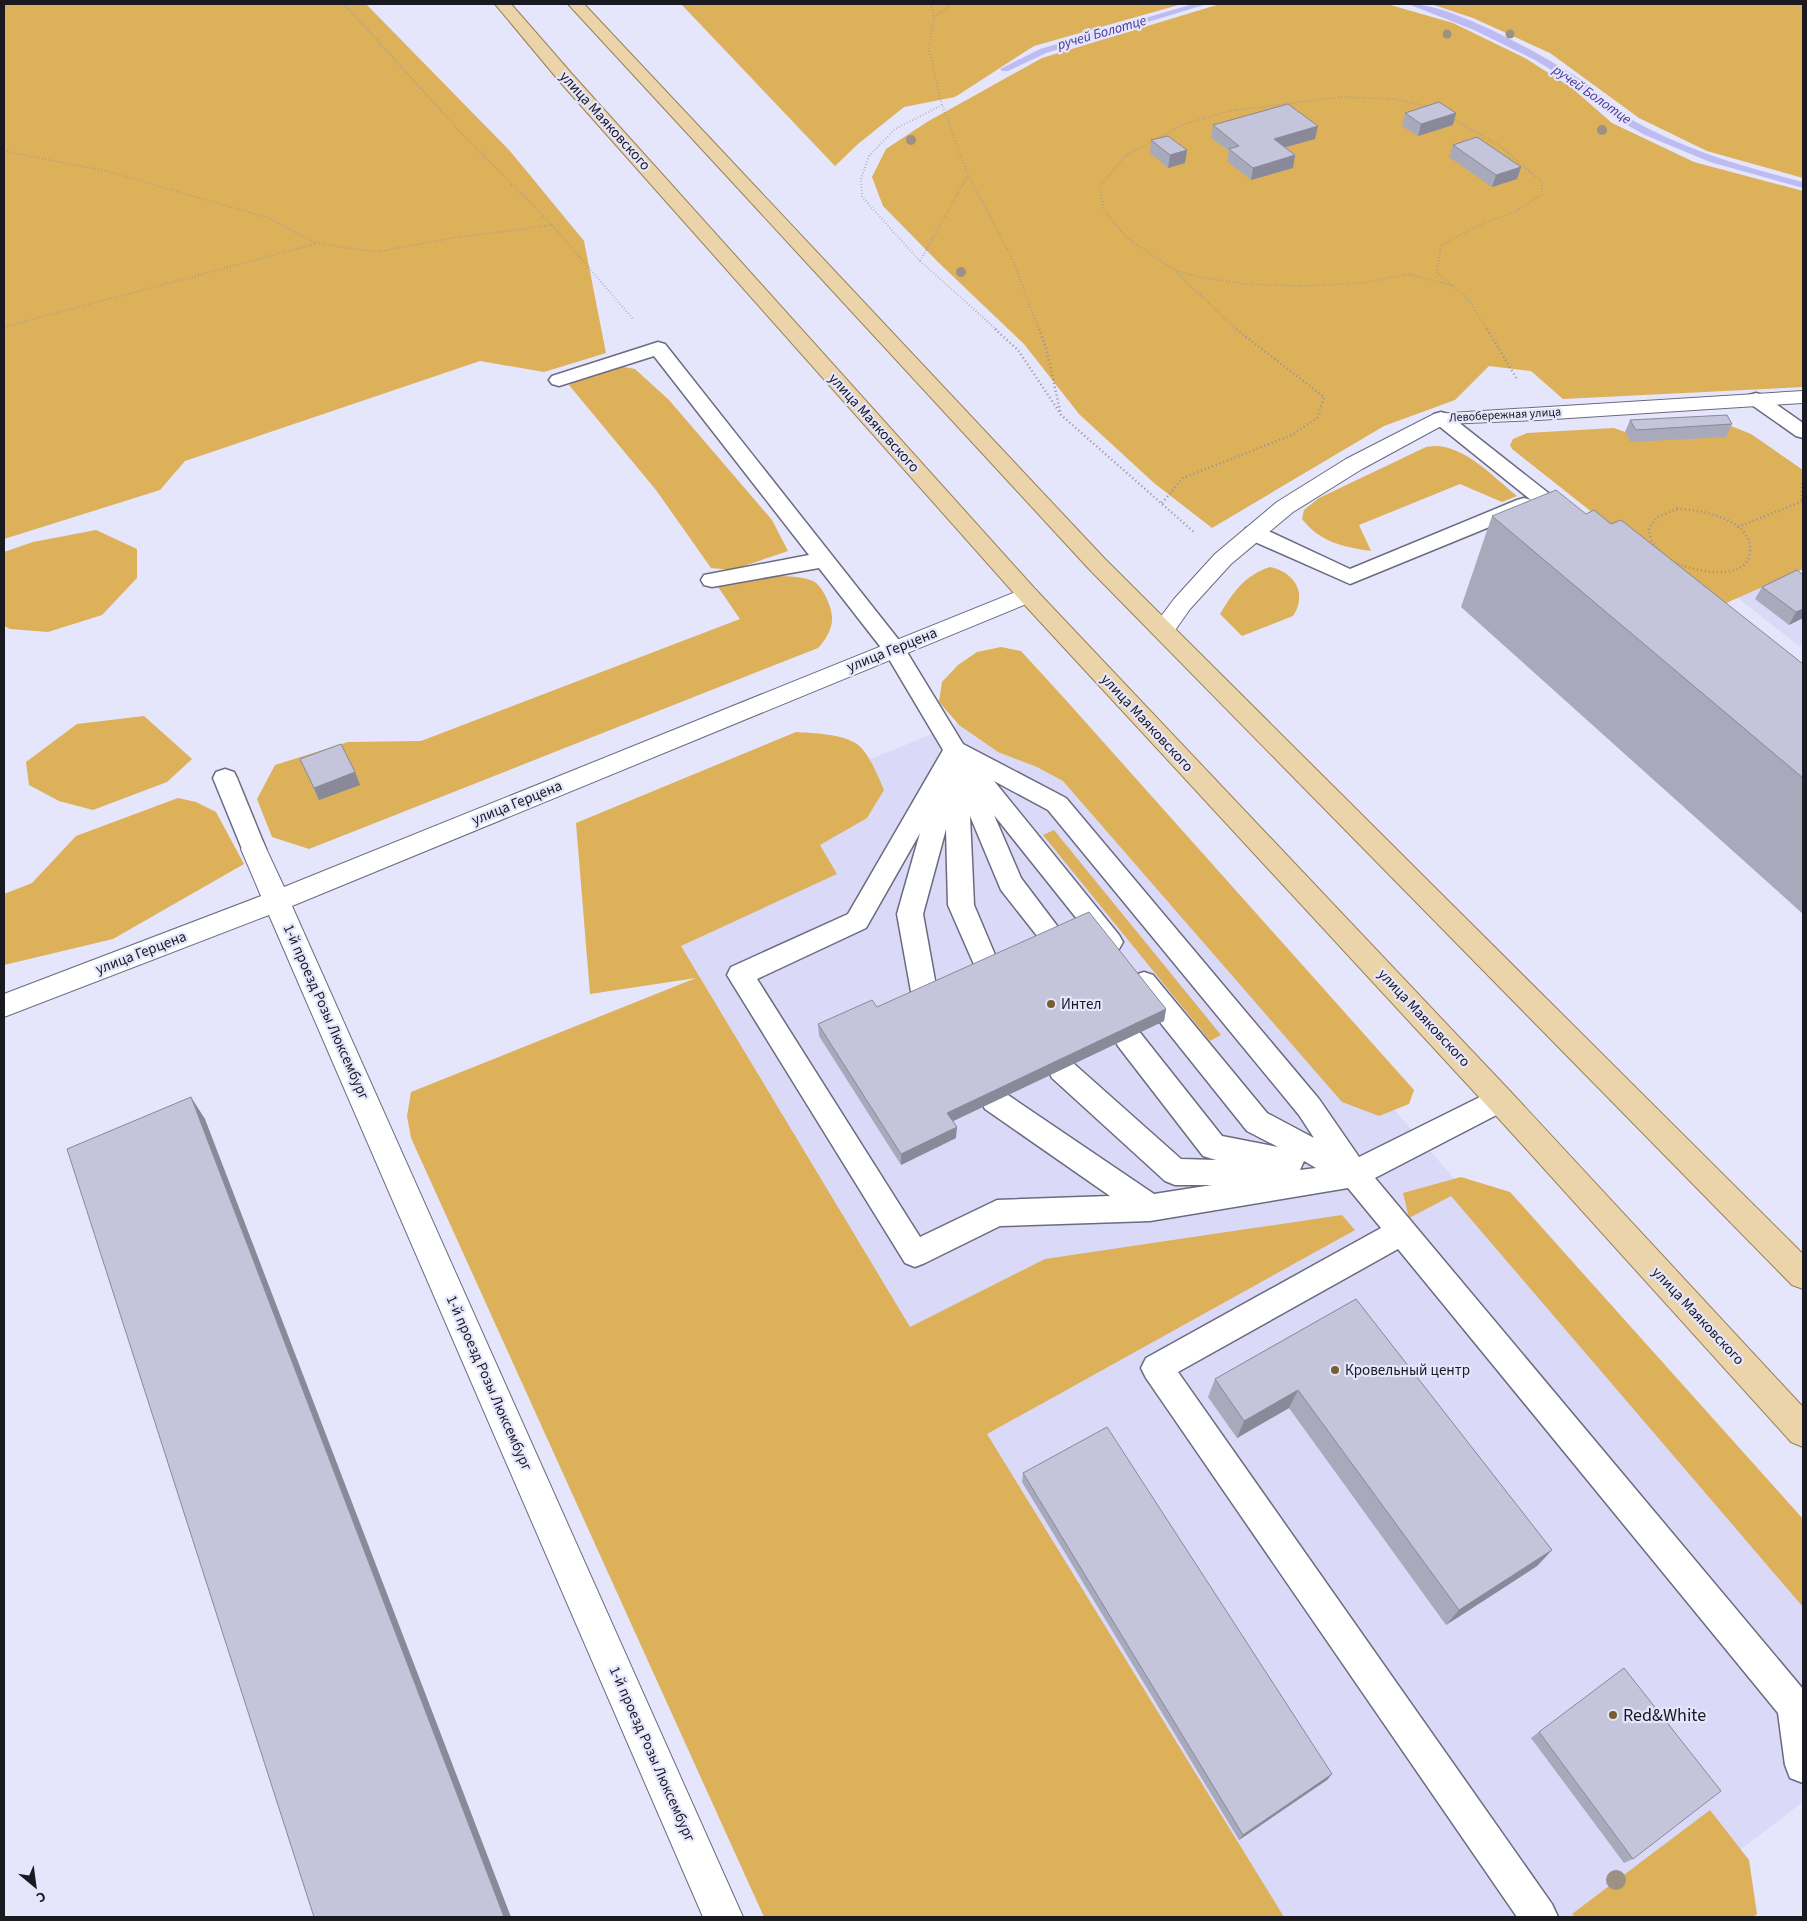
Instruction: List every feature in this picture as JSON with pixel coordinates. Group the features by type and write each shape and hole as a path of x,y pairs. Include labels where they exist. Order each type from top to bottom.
{"main road":[{"name":"улица Маяковского","path":"503,4 566,78 1028,595 1500,1100 1803,1430"},
{"path":"576,4 1097,564 1803,1275"}],"street":[{"name":"Левобережная улица","path":"1163,630 1182,604 1223,559 1285,508 1354,464 1441,418 1538,414 1803,397"},
{"name":"улица Герцена","path":"4,1006 277,901 1028,595"},
{"name":"1-й проезд Розы Люксембург","path":"254,849 724,1917"}],"lane":[{"path":"559,380 658,348 894,650 955,750 1257,1122 1354,1174"},
{"path":"1756,399 1803,432"},
{"path":"1441,418 1587,534"},
{"path":"1254,533 1350,577 1541,498"},
{"path":"712,580 823,560"},
{"path":"955,750 1010,883 1054,939"},
{"path":"955,750 961,905 988,969"},
{"path":"925,997 910,914 955,750"},
{"path":"955,750 1057,804 1309,1107 1354,1174 1795,1706 1803,1765"},
{"path":"955,750 857,921 740,976 915,1254 997,1213 1150,1208 1354,1174 1500,1100"},
{"path":"225,778 254,849"},
{"path":"1128,1038 1213,1147 1354,1174"},
{"path":"1062,1070 1175,1172 1354,1174"},
{"path":"996,1101 1150,1208"},
{"path":"1402,1232 1157,1368 1539,1917"}],"path":[{"path":"344,4 467,139 552,225 658,348"},
{"path":"930,4 934,17 929,49 942,105 968,175 1012,258 1046,348 1061,415"},
{"path":"934,17 952,4"},
{"path":"1162,503 1183,478 1299,431 1318,418 1324,397 1237,330 1174,270 1126,237 1103,209 1100,186 1125,156 1182,124 1229,111 1341,97 1394,99 1438,110"},
{"path":"942,105 895,129 870,156 860,179 862,197 920,261 1018,350 1061,415 1223,559"},
{"path":"1445,114 1500,146 1542,182 1542,194 1515,212 1481,224 1441,244 1437,272 1470,301 1538,414"},
{"path":"4,151 106,172 270,218 315,243 376,252 452,238 552,225"},
{"path":"920,261 968,175"},
{"path":"4,327 315,243"},
{"path":"1174,270 1203,278 1247,284 1303,286 1363,283 1409,274 1454,286"},
{"path":"1738,527 1802,501 1803,476"},
{"path":"1677,509 1709,512 1725,518 1738,527 1747,537 1751,548 1749,558 1742,566 1715,574 1698,572 1673,563 1655,549 1649,538 1648,528 1663,513 1677,509"}],"shaded area":[{"path":"4,4 366,4 510,151 584,241 606,353 544,372 480,361 185,461 160,490 4,539"},
{"path":"681,4 1182,4 1034,46 955,97 904,107 858,144 835,166"},
{"path":"1220,4 1387,4 1453,23 1525,58 1572,88 1612,123 1694,162 1803,191 1803,387 1563,399 1531,371 1489,366 1455,400 1384,426 1212,528 1154,483 1079,414 1024,344 939,263 883,206 872,177 886,149 927,122 1042,58"},
{"path":"1431,4 1803,4 1803,178 1707,151 1639,118 1550,53 1473,18"},
{"path":"618,366 635,369 669,400 772,520 788,551 732,570 711,568 656,490 569,385 586,375"},
{"path":"1721,422 1751,434 1803,470 1803,569 1708,611 1607,524 1512,449 1510,445 1513,439 1527,433 1614,428 1625,432"},
{"path":"1426,447 1446,447 1468,457 1517,496 1502,502 1460,484 1359,525 1371,551 1351,548 1324,538 1302,519 1304,510 1319,498"},
{"path":"96,530 137,549 137,578 102,615 48,632 10,629 4,626 4,552 33,542"},
{"path":"1270,567 1286,574 1292,579 1299,592 1297,607 1293,616 1242,636 1220,614 1240,585 1261,570"},
{"path":"1788,569 1803,581 1803,644 1799,646 1733,594"},
{"path":"763,576 801,578 813,581 820,587 832,613 832,621 828,634 818,648 309,849 272,837 257,799 275,765 348,742 421,741 740,619 718,587 744,579"},
{"path":"1001,647 1021,651 1414,1090 1409,1104 1379,1116 1342,1102 1063,781 1037,767 998,752 959,725 939,702 942,682 958,665 977,652"},
{"path":"1033,693 1803,1581 1803,1802 1651,1917 1264,1917 623,860"},
{"path":"144,716 192,759 167,782 93,810 59,801 29,785 26,762 77,724"},
{"path":"796,732 836,736 857,744 869,759 884,790 867,818 820,845 837,874 681,946 910,1327 1045,1259 1342,1215 1355,1230 987,1434 1284,1917 764,1917 411,1138 407,1116 411,1092 696,978 590,994 576,823"},
{"path":"178,798 196,802 216,812 244,864 113,939 4,965 4,894 32,883 76,836"},
{"path":"1054,830 1221,1035 1210,1041 1043,835"},
{"path":"1461,1177 1510,1192 1803,1519 1803,1607 1451,1196 1409,1218 1403,1193"},
{"path":"1710,1810 1749,1860 1757,1914 1753,1917 1575,1917 1572,1914"}],"building":[{"path":"1439,102 1456,113 1421,124 1405,113"},
{"path":"1288,104 1318,126 1274,139 1295,155 1253,168 1229,149 1239,146 1213,125"},
{"path":"1168,136 1187,150 1170,155 1151,140"},
{"path":"1477,137 1521,167 1496,175 1453,145"},
{"path":"1727,415 1732,424 1636,430 1630,420"},
{"path":"1556,490 1586,514 1594,510 1611,524 1621,520 1803,664 1803,778 1492,516"},
{"path":"1797,570 1803,575 1803,609 1796,612 1762,587"},
{"path":"341,744 355,772 314,788 300,759"},
{"path":"1089,912 1166,1009 947,1113 957,1127 901,1154 818,1024 872,1000 877,1007"},
{"path":"191,1097 504,1917 314,1917 67,1149"},
{"path":"1356,1299 1552,1550 1459,1610 1298,1390 1244,1421 1215,1379"},
{"path":"1107,1427 1332,1774 1243,1835 1023,1473"},
{"path":"1624,1668 1721,1791 1633,1859 1539,1732"}],"waterway":[{"name":"ручей Болотце","path":"1005,69 1043,51 1202,4"},
{"name":"ручей Болотце","path":"1413,4 1456,19 1518,47 1577,82 1621,118 1670,143 1713,160 1803,185"}],"place":[{"name":"Интел","path":"1051,1004"},
{"name":"Кровельный центр","path":"1335,1370"},
{"name":"Red&White","path":"1613,1715"}]}
